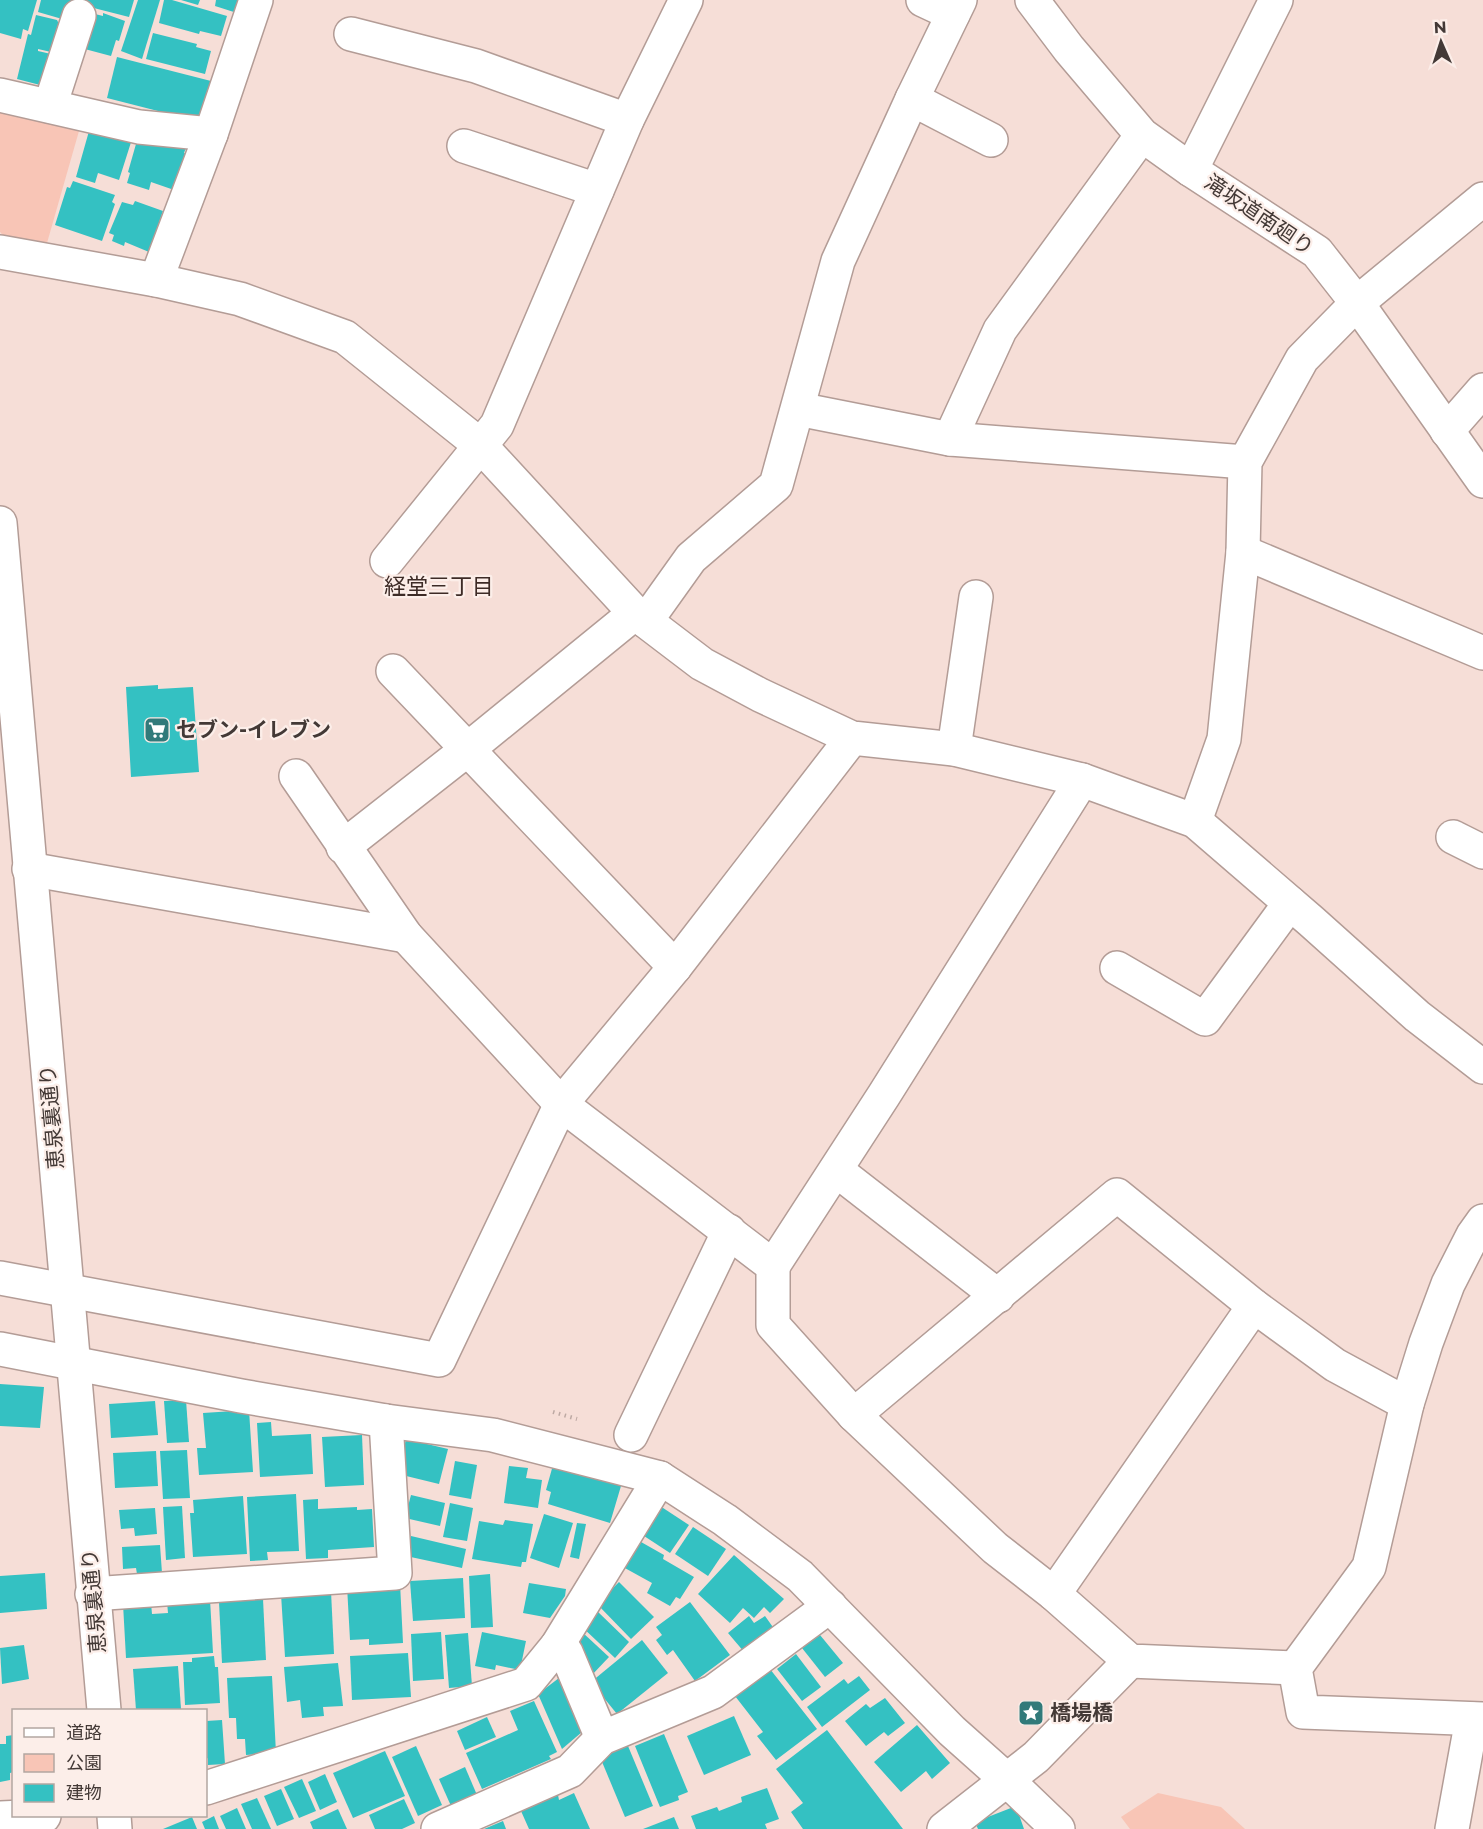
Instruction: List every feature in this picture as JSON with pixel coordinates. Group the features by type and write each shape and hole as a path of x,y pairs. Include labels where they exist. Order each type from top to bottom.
{"street":[{"path":"156,280 211,134 256,0"},
{"path":"387,561 497,424 627,120 686,0"},
{"path":"343,847 640,617 691,558 776,485 838,261 956,7 922,0"},
{"name":"滝坂道南廻り","path":"1032,0 1069,49 1142,135 1191,170 1317,252 1357,303 1483,481"},
{"path":"1191,170 1276,0"},
{"path":"50,106 79,16"},
{"path":"351,34 476,66 627,120"},
{"path":"0,94 139,127 211,134"},
{"path":"912,99 991,140"},
{"path":"950,439 1000,330 1142,135"},
{"path":"464,146 597,190"},
{"path":"1195,821 1224,739 1243,552 1245,462 1302,359 1357,303 1483,199"},
{"path":"0,252 156,280 240,299 345,337 480,445 640,617 702,664 760,695 852,738 954,749 1082,780 1195,821 1417,1016 1483,1067"},
{"path":"1447,431 1483,390"},
{"path":"798,409 950,439 1245,462"},
{"name":"恵泉裏通り","path":"0,523 68,1290 92,1594 104,1709"},
{"path":"1243,552 1483,653"},
{"path":"954,749 976,597"},
{"path":"393,671 675,968"},
{"path":"0,1278 439,1360 561,1104 675,968 852,738"},
{"path":"296,776 406,936 561,1104 773,1266"},
{"path":"1082,780 773,1266 773,1325 854,1415 995,1548 1054,1594 1130,1661 1295,1668"},
{"path":"1454,837 1483,852"},
{"path":"29,869 406,936"},
{"path":"1117,968 1205,1018 1290,903"},
{"path":"836,1170 998,1296"},
{"path":"854,1415 1117,1196 1254,1306 1335,1365 1407,1404"},
{"path":"1452,1829 1478,1719 1303,1712 1295,1668 1369,1567 1407,1404 1426,1343 1448,1284 1473,1235 1483,1221"},
{"path":"631,1435 729,1231"},
{"path":"1054,1594 1254,1306"},
{"path":"0,1349 241,1396 386,1421 493,1435 660,1478 725,1520 800,1575 952,1731 1058,1829"},
{"path":"92,1594 395,1574 386,1421"},
{"path":"207,1788 526,1684 557,1646 660,1478"},
{"path":"438,1829 570,1771 602,1738 713,1692 830,1606"},
{"path":"557,1646 566,1652 602,1738"},
{"path":"944,1829 1036,1757 1130,1661"}],"green space":[{"path":"0,107 81,124 45,250 10,243 0,232"},
{"path":"1158,1793 1221,1807 1245,1829 1130,1829 1121,1817"}],"building":[{"path":"0,0 37,0 28,31 23,29 21,39 0,33"},
{"path":"41,0 74,0 69,21 38,12"},
{"path":"84,0 134,0 129,17 82,5"},
{"path":"138,0 160,0 142,59 121,51"},
{"path":"164,0 172,0 227,16 221,36 200,31 199,34 159,23"},
{"path":"181,0 200,0 198,5"},
{"path":"216,0 240,0 237,13 215,6"},
{"path":"103,13 125,21 119,41 116,40 111,56 81,48 95,14 103,16"},
{"path":"36,15 57,20 59,24 51,52 38,49 38,51 51,54 45,79 42,78 40,85 17,79 28,34 31,35"},
{"path":"153,33 197,44 196,47 211,51 205,74 146,59"},
{"path":"117,57 211,81 201,122 107,98"},
{"path":"91,124 133,136 119,180 98,173 95,183 76,177"},
{"path":"138,137 187,145 184,153 189,155 177,191 151,182 149,190 127,183"},
{"path":"73,181 115,195 112,202 115,204 102,241 55,225 67,187 70,188"},
{"path":"135,201 163,211 149,252 125,242 124,246 112,241 114,235 109,233 122,202 133,205"},
{"path":"158,685 158,689 193,687 199,772 131,777 126,687"},
{"path":"0,1384 44,1387 40,1428 0,1426"},
{"path":"186,1400 189,1442 167,1443 164,1401"},
{"path":"155,1401 158,1435 111,1438 109,1404"},
{"path":"249,1410 253,1472 199,1475 197,1448 206,1448 203,1413"},
{"path":"271,1422 272,1436 311,1434 313,1474 260,1477 257,1423"},
{"path":"362,1435 364,1485 325,1487 322,1437"},
{"path":"406,1439 448,1449 439,1484 398,1474"},
{"path":"187,1450 190,1498 163,1499 160,1451"},
{"path":"156,1451 158,1486 115,1488 113,1453"},
{"path":"455,1461 477,1465 471,1499 449,1495"},
{"path":"553,1465 621,1486 610,1523 548,1504 551,1492 546,1490"},
{"path":"509,1466 528,1468 526,1478 542,1480 538,1508 504,1503"},
{"path":"296,1494 299,1551 267,1552 268,1560 250,1561 247,1497"},
{"path":"411,1495 445,1503 440,1526 405,1518"},
{"path":"243,1496 247,1554 193,1557 190,1513 194,1513 193,1500"},
{"path":"318,1499 318,1509 357,1507 357,1510 372,1509 374,1547 328,1550 328,1558 306,1559 303,1500"},
{"path":"450,1503 473,1508 467,1541 443,1537"},
{"path":"657,1504 689,1525 670,1553 638,1532"},
{"path":"182,1506 185,1558 166,1560 163,1507"},
{"path":"155,1508 157,1534 135,1536 134,1528 121,1529 119,1510"},
{"path":"544,1514 573,1523 559,1568 530,1558"},
{"path":"505,1520 533,1524 526,1562 522,1562 521,1567 472,1559 479,1521 503,1525"},
{"path":"577,1523 586,1524 579,1559 570,1557"},
{"path":"693,1527 726,1549 708,1576 675,1554"},
{"path":"411,1536 466,1549 462,1568 406,1556"},
{"path":"634,1538 664,1555 663,1559 694,1577 680,1599 676,1597 670,1606 647,1593 652,1583 623,1567"},
{"path":"160,1545 162,1573 137,1574 136,1568 123,1569 122,1547"},
{"path":"734,1555 784,1599 770,1613 764,1607 754,1618 743,1608 730,1623 698,1594"},
{"path":"45,1573 47,1609 0,1613 0,1576"},
{"path":"490,1574 493,1627 471,1628 469,1576"},
{"path":"463,1578 465,1618 413,1621 410,1581"},
{"path":"619,1582 654,1617 631,1639 597,1604"},
{"path":"400,1583 403,1643 369,1645 369,1639 350,1640 347,1586"},
{"path":"529,1583 566,1589 565,1596 550,1618 523,1613"},
{"path":"331,1591 334,1654 285,1657 281,1594"},
{"path":"210,1599 213,1653 126,1658 123,1604 151,1603 152,1614 168,1613 167,1602"},
{"path":"263,1599 266,1660 222,1663 219,1602"},
{"path":"690,1602 730,1655 695,1681 673,1650 667,1655 656,1640 662,1635 656,1627"},
{"path":"596,1610 629,1642 615,1658 581,1626"},
{"path":"749,1616 754,1623 765,1616 775,1630 745,1653 728,1633"},
{"path":"441,1632 444,1679 413,1681 411,1634"},
{"path":"482,1632 526,1641 520,1670 496,1665 495,1670 475,1666"},
{"path":"582,1632 609,1657 591,1676 570,1645"},
{"path":"468,1633 472,1686 449,1688 445,1635"},
{"path":"820,1635 843,1663 825,1677 802,1648"},
{"path":"642,1640 668,1673 617,1714 591,1682"},
{"path":"24,1645 29,1679 2,1684 0,1648"},
{"path":"408,1653 411,1697 352,1700 350,1656"},
{"path":"796,1654 821,1687 802,1701 777,1669"},
{"path":"214,1656 215,1667 218,1667 220,1703 185,1705 183,1662 192,1662 192,1658"},
{"path":"338,1663 343,1706 323,1707 324,1716 302,1718 300,1700 287,1702 284,1667"},
{"path":"178,1666 181,1709 136,1709 133,1669"},
{"path":"770,1669 817,1729 776,1760 757,1736 763,1732 735,1696"},
{"path":"272,1676 276,1753 246,1755 245,1739 237,1739 236,1718 229,1718 227,1678"},
{"path":"859,1676 870,1690 822,1727 807,1707 844,1679 848,1684"},
{"path":"559,1678 582,1732 562,1749 538,1694"},
{"path":"885,1698 905,1723 888,1736 884,1732 866,1746 845,1721 866,1704 870,1708"},
{"path":"534,1701 557,1752 549,1756 551,1759 482,1789 466,1753 518,1730 510,1711"},
{"path":"734,1716 751,1755 704,1775 687,1736"},
{"path":"487,1717 496,1737 465,1750 457,1731"},
{"path":"222,1720 225,1764 208,1765 207,1721"},
{"path":"917,1725 950,1763 932,1779 926,1771 901,1792 874,1762"},
{"path":"827,1730 903,1829 803,1829 791,1812 803,1803 776,1769"},
{"path":"664,1734 688,1792 678,1796 679,1800 660,1807 635,1746"},
{"path":"12,1735 12,1772 10,1773 10,1780 0,1782 0,1744 6,1744 6,1736"},
{"path":"416,1746 442,1805 418,1816 392,1757"},
{"path":"628,1746 653,1806 625,1817 600,1757"},
{"path":"385,1751 405,1796 353,1818 333,1773"},
{"path":"465,1767 477,1795 451,1806 439,1779"},
{"path":"325,1774 337,1802 320,1810 308,1782"},
{"path":"302,1779 316,1811 299,1818 284,1787"},
{"path":"767,1788 779,1819 765,1824 767,1829 696,1829 691,1816 717,1807 719,1811 742,1802 741,1797"},
{"path":"281,1789 294,1819 277,1826 264,1796"},
{"path":"574,1793 590,1829 529,1829 521,1811 558,1795 559,1800"},
{"path":"257,1798 271,1829 252,1829 241,1804"},
{"path":"404,1799 415,1823 402,1829 375,1829 369,1815"},
{"path":"1016,1806 1024,1829 978,1829 975,1822"},
{"path":"237,1808 246,1829 226,1829 220,1816"},
{"path":"338,1809 347,1829 313,1829 310,1822"},
{"path":"214,1816 219,1829 205,1829 202,1822"},
{"path":"192,1817 197,1829 163,1829"},
{"path":"674,1817 679,1829 643,1829"},
{"path":"503,1821 506,1829 484,1829"}],"place":[{"name":"セブン-イレブン","path":"157,730"},
{"name":"橋場橋","path":"1031,1713"}],"district":[{"name":"経堂三丁目","path":"439,586"}]}
